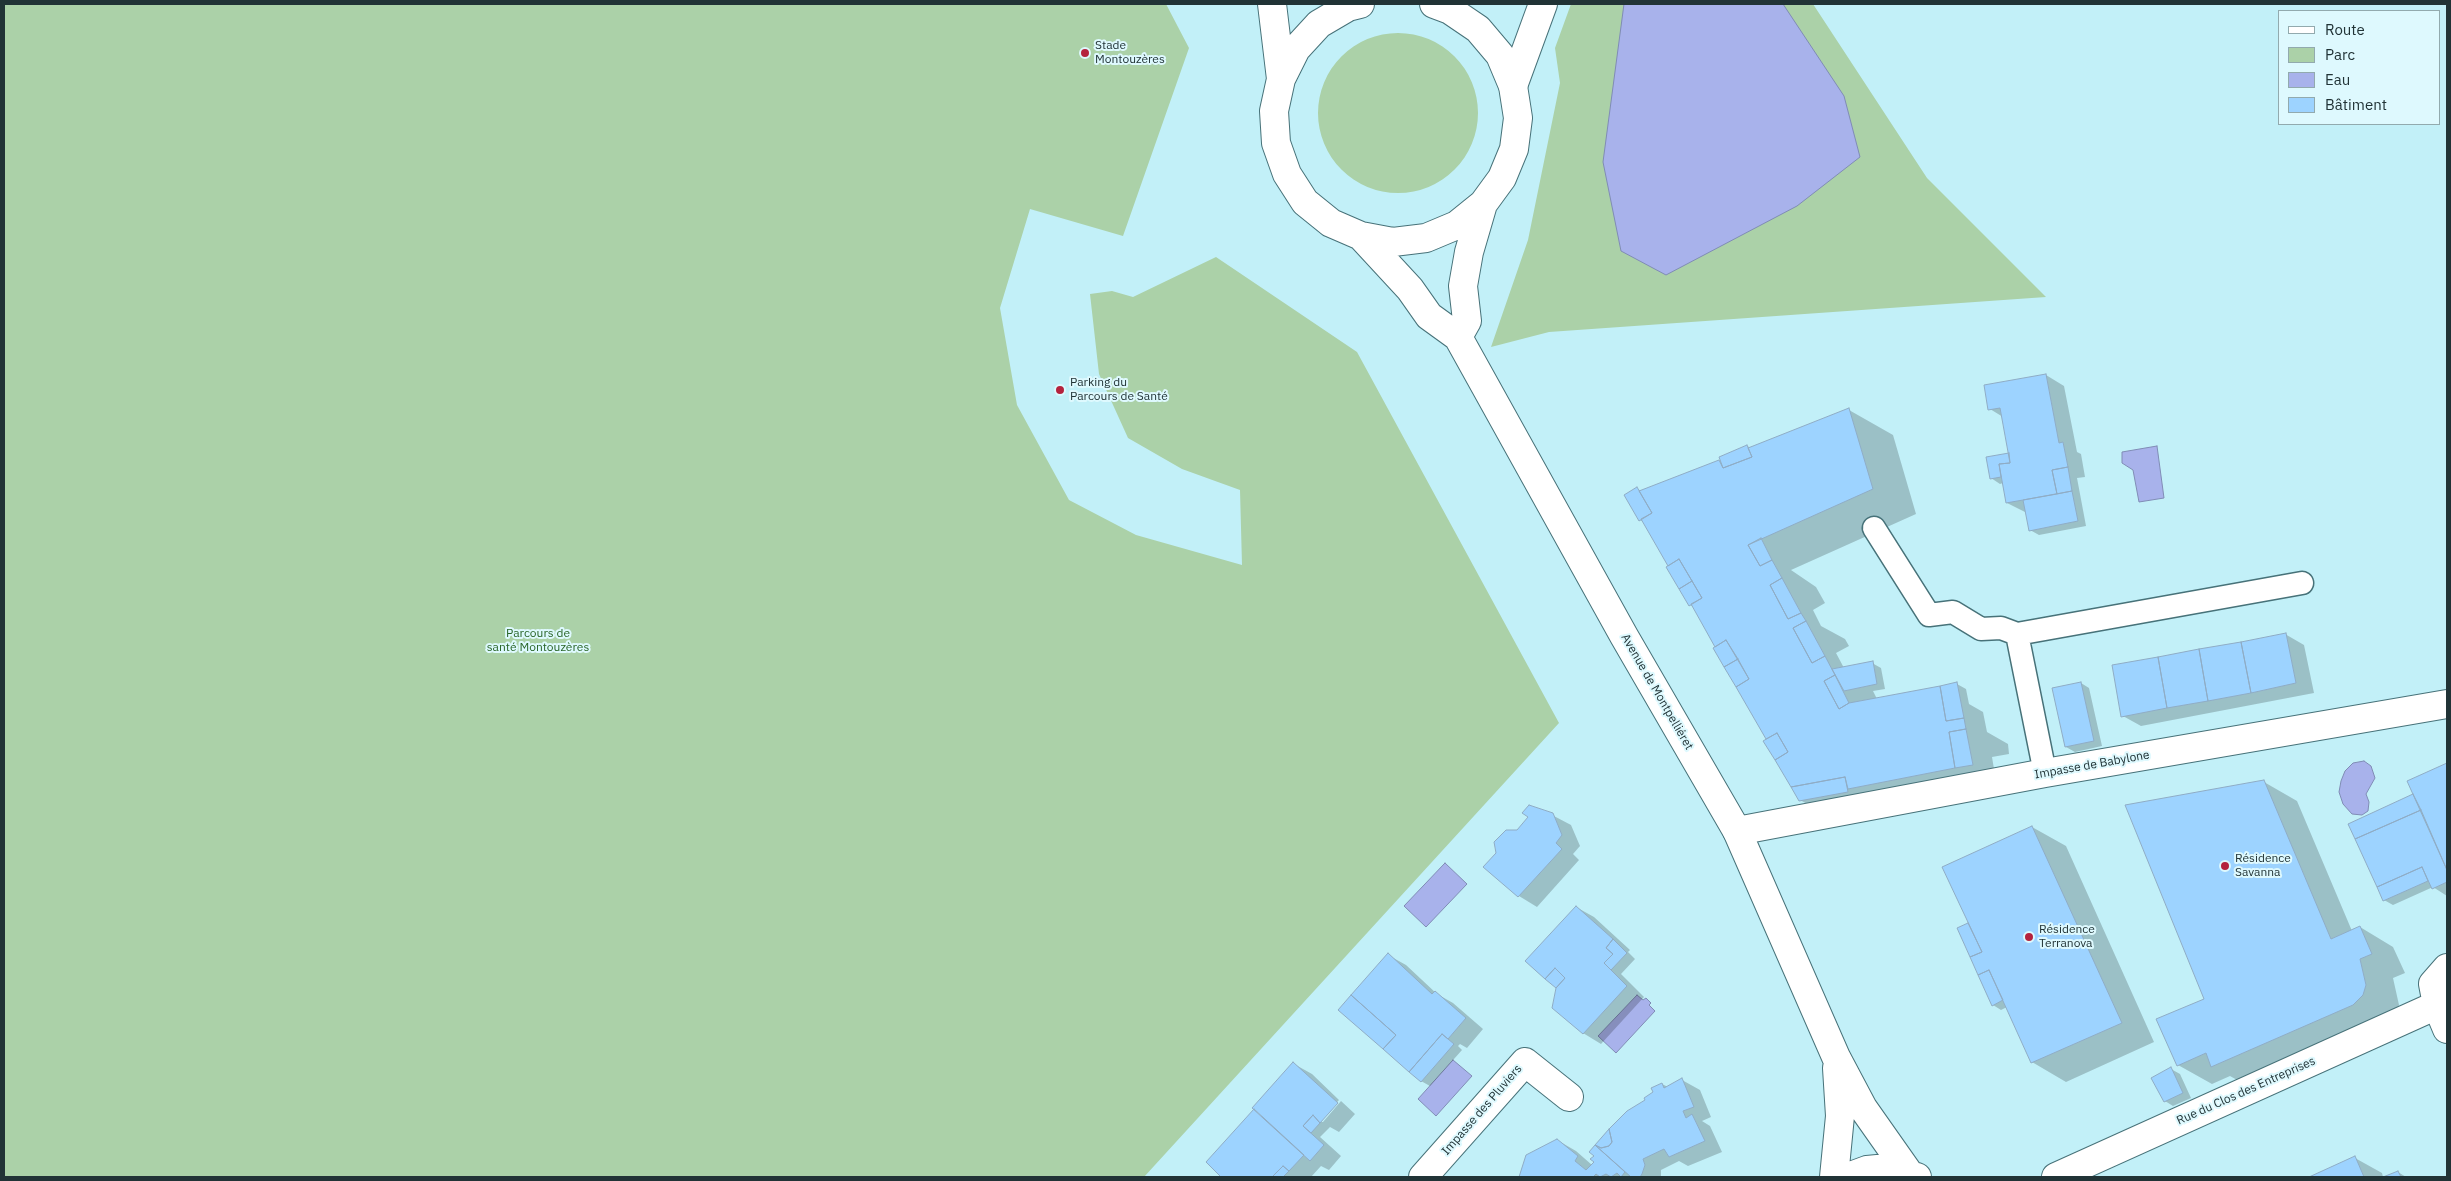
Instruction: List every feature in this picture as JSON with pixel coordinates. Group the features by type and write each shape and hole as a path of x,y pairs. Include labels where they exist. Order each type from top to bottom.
{"street":[{"path":"1272,4 1281,79"},
{"path":"1360,4 1348,7 1319,24 1296,49 1281,79 1274,111 1276,143 1287,174 1305,202 1331,223 1361,236 1394,242 1426,238 1457,225 1483,204 1502,178 1514,149 1518,118 1513,86 1500,55 1478,29 1449,6"},
{"path":"1513,86 1543,4"},
{"path":"1458,337 1467,321 1463,286 1469,252 1483,204"},
{"name":"Avenue de Montpelliéret","path":"1361,236 1410,289 1429,316 1458,337 1624,636 1737,831 1836,1057 1863,1108 1913,1175"},
{"name":"Impasse de Babylone","path":"1737,831 2045,773 2447,704"},
{"name":"Rue du Clos des Entreprises","path":"2056,1177 2442,1017 2433,984 2447,968"},
{"name":"Avenue de Montpelliéret","path":"1834,1177 1840,1116 1836,1057"},
{"name":"Impasse des Pluviers","path":"1423,1177 1525,1062 1569,1097"},
{"path":"1848,1177 1867,1170 1881,1168 1913,1175"}],"lane":[{"path":"1874,528 1928,615 1953,612 1981,629 2001,628 2017,634 2302,582"},
{"path":"2017,634 2045,773"}],"green space":[{"name":"Parcours de santé Montouzères","path":"4,4 1166,4 1189,48 1123,236 1030,209 1000,308 1017,405 1069,500 1136,535 1242,565 1240,490 1182,469 1128,438 1099,374 1090,294 1112,291 1133,297 1216,257 1357,352 1559,723 1144,1177 4,1177"},
{"path":"1571,4 1813,4 1927,178 2046,297 1549,332 1491,347 1528,240 1560,83 1555,48"},
{"path":"1406,33 1436,42 1455,56 1465,68 1472,82 1477,97 1477,129 1472,144 1465,158 1455,170 1443,180 1421,190 1406,193 1390,193 1375,190 1353,180 1331,158 1319,129 1318,105 1321,90 1331,68 1353,46 1382,34"}],"water":[{"path":"1624,4 1783,4 1844,96 1860,157 1797,206 1666,275 1621,251 1603,162"},
{"path":"2157,446 2164,498 2139,502 2133,470 2122,463 2122,452"},
{"path":"2364,761 2371,766 2375,778 2366,794 2369,802 2368,811 2362,815 2352,814 2343,804 2339,792 2341,781 2345,771 2353,763"},
{"path":"1445,863 1467,884 1426,927 1404,906"},
{"path":"1637,995 1643,1000 1646,998 1651,1003 1649,1005 1655,1011 1616,1053 1598,1036"},
{"path":"1453,1060 1472,1076 1436,1116 1418,1099"}],"building":[{"path":"2046,374 2059,443 2063,442 2068,467 2052,470 2057,494 2006,503 1999,464 2010,463 2000,408 1988,410 1984,385"},
{"path":"1849,408 1873,489 1748,545 1760,566 1772,560 1782,578 1770,585 1788,619 1801,613 1806,621 1793,628 1812,663 1825,656 1835,675 1824,681 1839,709 1849,703 1940,686 1946,721 1964,718 1966,729 1949,732 1955,768 1848,789 1845,777 1791,787 1775,760 1788,752 1777,733 1766,739 1736,687 1749,679 1726,640 1715,647 1691,604 1702,598 1679,559 1668,566 1641,519 1652,513 1639,491 1719,460 1723,468 1752,457 1748,448"},
{"path":"1747,445 1752,457 1723,468 1719,457"},
{"path":"2009,453 2010,463 1999,464 2001,477 1990,479 1986,457"},
{"path":"2068,467 2072,491 2057,494 2052,470"},
{"path":"1637,487 1652,513 1639,521 1624,495"},
{"path":"2072,491 2078,521 2029,531 2023,500"},
{"path":"1761,538 1772,560 1760,566 1748,545"},
{"path":"1679,559 1692,581 1679,589 1666,567"},
{"path":"1782,578 1801,613 1788,619 1770,585"},
{"path":"1692,581 1702,598 1689,606 1679,589"},
{"path":"1806,621 1825,656 1812,663 1793,628"},
{"path":"2286,633 2296,683 2251,693 2241,642"},
{"path":"1726,640 1738,659 1724,667 1713,648"},
{"path":"2241,642 2251,693 2208,701 2199,649"},
{"path":"2199,649 2208,701 2167,708 2158,657"},
{"path":"2158,657 2167,708 2121,717 2112,665"},
{"path":"1738,659 1749,679 1736,687 1724,667"},
{"path":"1873,661 1877,684 1844,691 1832,669"},
{"path":"1835,675 1849,703 1839,709 1824,681"},
{"path":"1957,682 1964,718 1946,721 1940,686"},
{"path":"2081,682 2094,741 2065,747 2052,688"},
{"path":"1966,729 1973,765 1955,768 1949,732"},
{"path":"1777,733 1788,752 1775,760 1763,741"},
{"path":"2447,763 2447,870 2407,781"},
{"path":"1845,777 1848,792 1799,801 1791,787"},
{"name":"Résidence Savanna","path":"2264,780 2331,939 2360,926 2372,954 2360,959 2366,985 2363,995 2353,1005 2211,1067 2206,1053 2177,1066 2156,1019 2204,999 2125,805"},
{"path":"2413,794 2421,810 2355,839 2348,824"},
{"path":"1529,805 1553,813 1562,835 1556,843 1562,849 1518,897 1483,867 1496,853 1494,842 1506,830 1517,830 1528,817 1522,813"},
{"path":"2421,810 2447,870 2447,882 2432,889 2422,867 2377,887 2355,839"},
{"name":"Résidence Terranova","path":"2032,826 2122,1023 2031,1063 1989,970 1978,975 1970,957 1982,952 1942,867"},
{"path":"2422,867 2428,881 2383,901 2377,887"},
{"path":"1576,906 1613,939 1606,948 1613,954 1604,963 1627,986 1583,1034 1552,1008 1556,988 1565,978 1555,968 1545,979 1525,961"},
{"path":"1968,923 1982,952 1970,957 1957,928"},
{"path":"1613,939 1627,953 1611,970 1604,963 1613,954 1606,948"},
{"path":"1388,953 1432,994 1435,991 1466,1018 1448,1039 1442,1034 1409,1072 1383,1049 1396,1035 1351,995"},
{"path":"1555,968 1565,978 1556,988 1545,979"},
{"path":"1989,970 2003,1000 1992,1006 1978,975"},
{"path":"1351,995 1396,1035 1383,1049 1338,1010"},
{"path":"1442,1034 1454,1044 1421,1082 1409,1072"},
{"path":"1293,1062 1338,1103 1320,1123 1313,1115 1303,1126 1324,1145 1310,1161 1252,1108"},
{"path":"2171,1067 2183,1093 2164,1102 2151,1078"},
{"path":"1682,1078 1694,1107 1683,1111 1686,1118 1692,1114 1705,1141 1669,1157 1664,1149 1643,1159 1645,1165 1640,1177 1631,1177 1595,1145 1601,1148 1609,1146 1612,1142 1609,1129 1627,1111 1645,1100 1644,1098 1653,1092 1651,1088 1662,1083 1664,1088"},
{"path":"1254,1109 1304,1155 1289,1171 1283,1166 1272,1177 1221,1177 1206,1162"},
{"path":"1313,1115 1320,1123 1311,1133 1303,1126"},
{"path":"1609,1129 1612,1142 1609,1146 1601,1148 1595,1145"},
{"path":"1557,1139 1578,1156 1575,1161 1586,1170 1594,1162 1590,1159 1594,1156 1589,1152 1595,1145 1625,1172 1621,1177 1617,1173 1611,1177 1606,1174 1600,1177 1596,1174 1593,1177 1519,1177 1526,1155"},
{"path":"2355,1156 2364,1177 2309,1177"},
{"path":"1283,1166 1289,1171 1283,1177 1272,1177"},
{"path":"2398,1171 2401,1177 2383,1177"}],"place":[{"name":"Stade Montouzères","path":"1085,53"},
{"name":"Parking du Parcours de Santé","path":"1060,390"},
{"name":"Résidence Savanna","path":"2225,866"},
{"name":"Résidence Terranova","path":"2029,937"}]}
